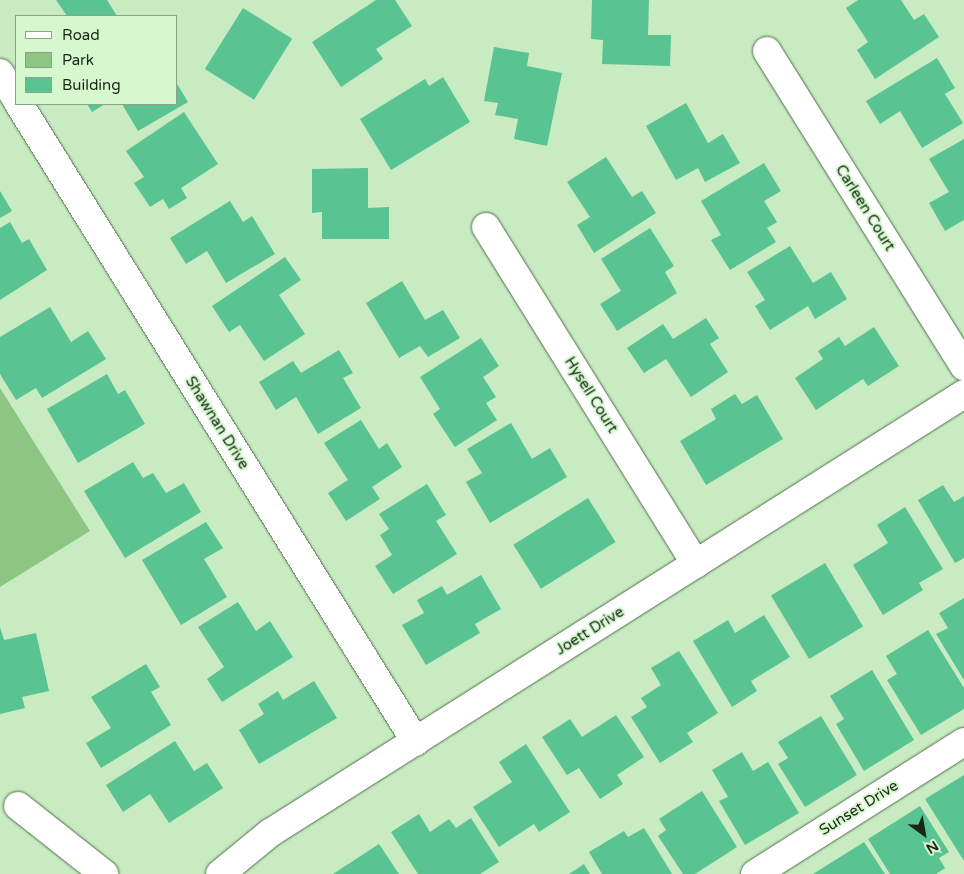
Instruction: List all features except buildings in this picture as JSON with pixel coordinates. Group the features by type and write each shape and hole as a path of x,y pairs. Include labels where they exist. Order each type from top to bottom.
{"street":[{"name":"Carleen Court","path":"767,51 964,366"},
{"path":"0,73 15,97"},
{"name":"Shawnan Drive","path":"20,105 416,742"},
{"name":"Hysell Court","path":"486,227 696,564"},
{"name":"Joett Drive","path":"220,874 270,833 964,394"},
{"name":"Sunset Drive","path":"771,870 964,742"},
{"path":"18,806 104,874"}],"green space":[{"path":"0,388 90,531 0,587"}]}
